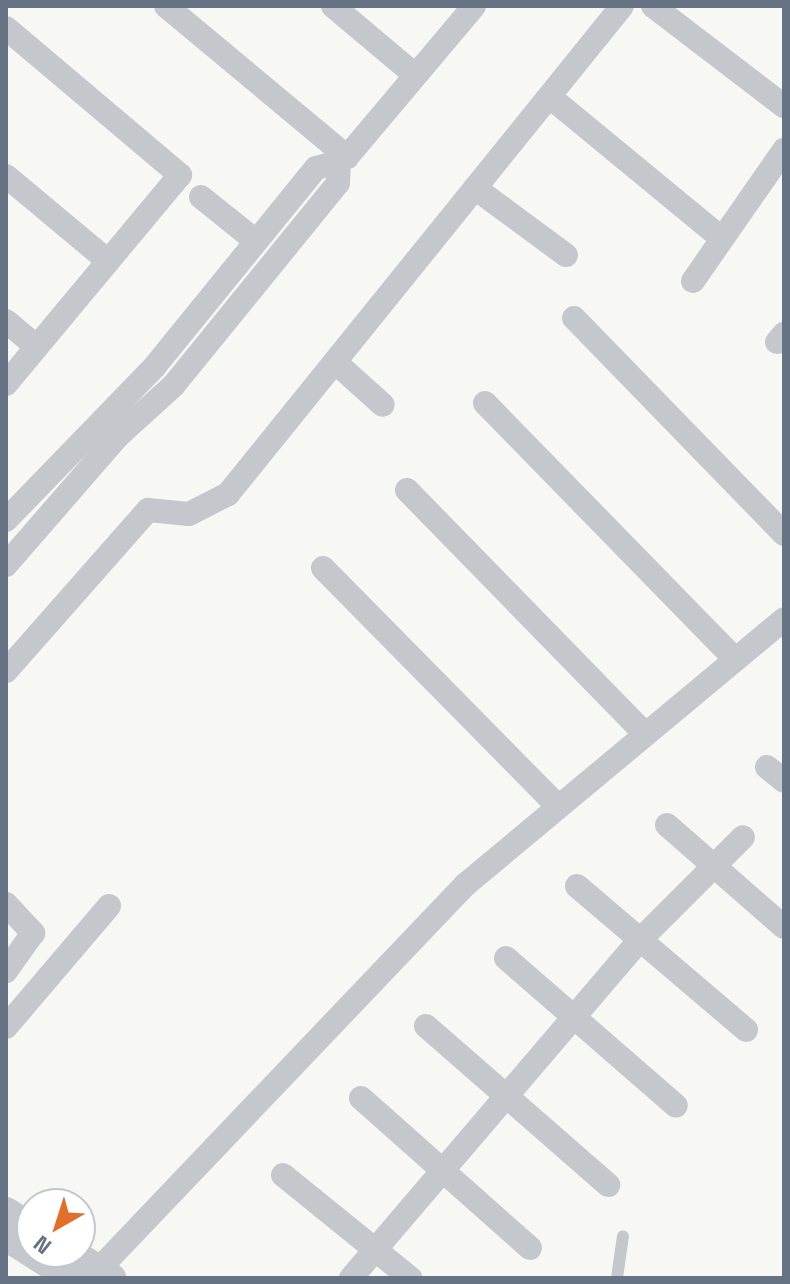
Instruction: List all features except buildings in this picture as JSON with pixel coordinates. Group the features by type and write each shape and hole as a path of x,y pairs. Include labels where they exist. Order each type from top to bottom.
{"street":[{"path":"166,6 343,160"},
{"path":"333,6 415,75"},
{"path":"6,565 251,290 338,183 343,160 474,6"},
{"path":"6,671 148,510 189,514 228,494 622,6"},
{"path":"653,6 784,106"},
{"path":"6,28 180,175 6,384"},
{"path":"550,97 722,239"},
{"path":"693,281 784,150"},
{"path":"36,531 10,516 48,473 155,366 316,168 343,160"},
{"path":"6,176 108,261"},
{"path":"475,188 566,255"},
{"path":"201,197 256,241"},
{"path":"574,318 784,534"},
{"path":"6,321 37,347"},
{"path":"335,362 383,405"},
{"path":"485,403 735,659"},
{"path":"48,473 71,492"},
{"path":"407,490 643,732"},
{"path":"323,568 555,803"},
{"path":"6,1236 94,1275 283,1070 555,803 784,619"},
{"path":"667,825 784,927"},
{"path":"351,1278 641,939 743,837"},
{"path":"577,886 746,1030"},
{"path":"6,904 33,933 6,971"},
{"path":"6,1027 109,906"},
{"path":"506,958 676,1106"},
{"path":"426,1026 608,1185"},
{"path":"361,1098 440,1172 530,1248"},
{"path":"283,1175 410,1278"}],"lane":[{"path":"617,1278 623,1236"}]}
